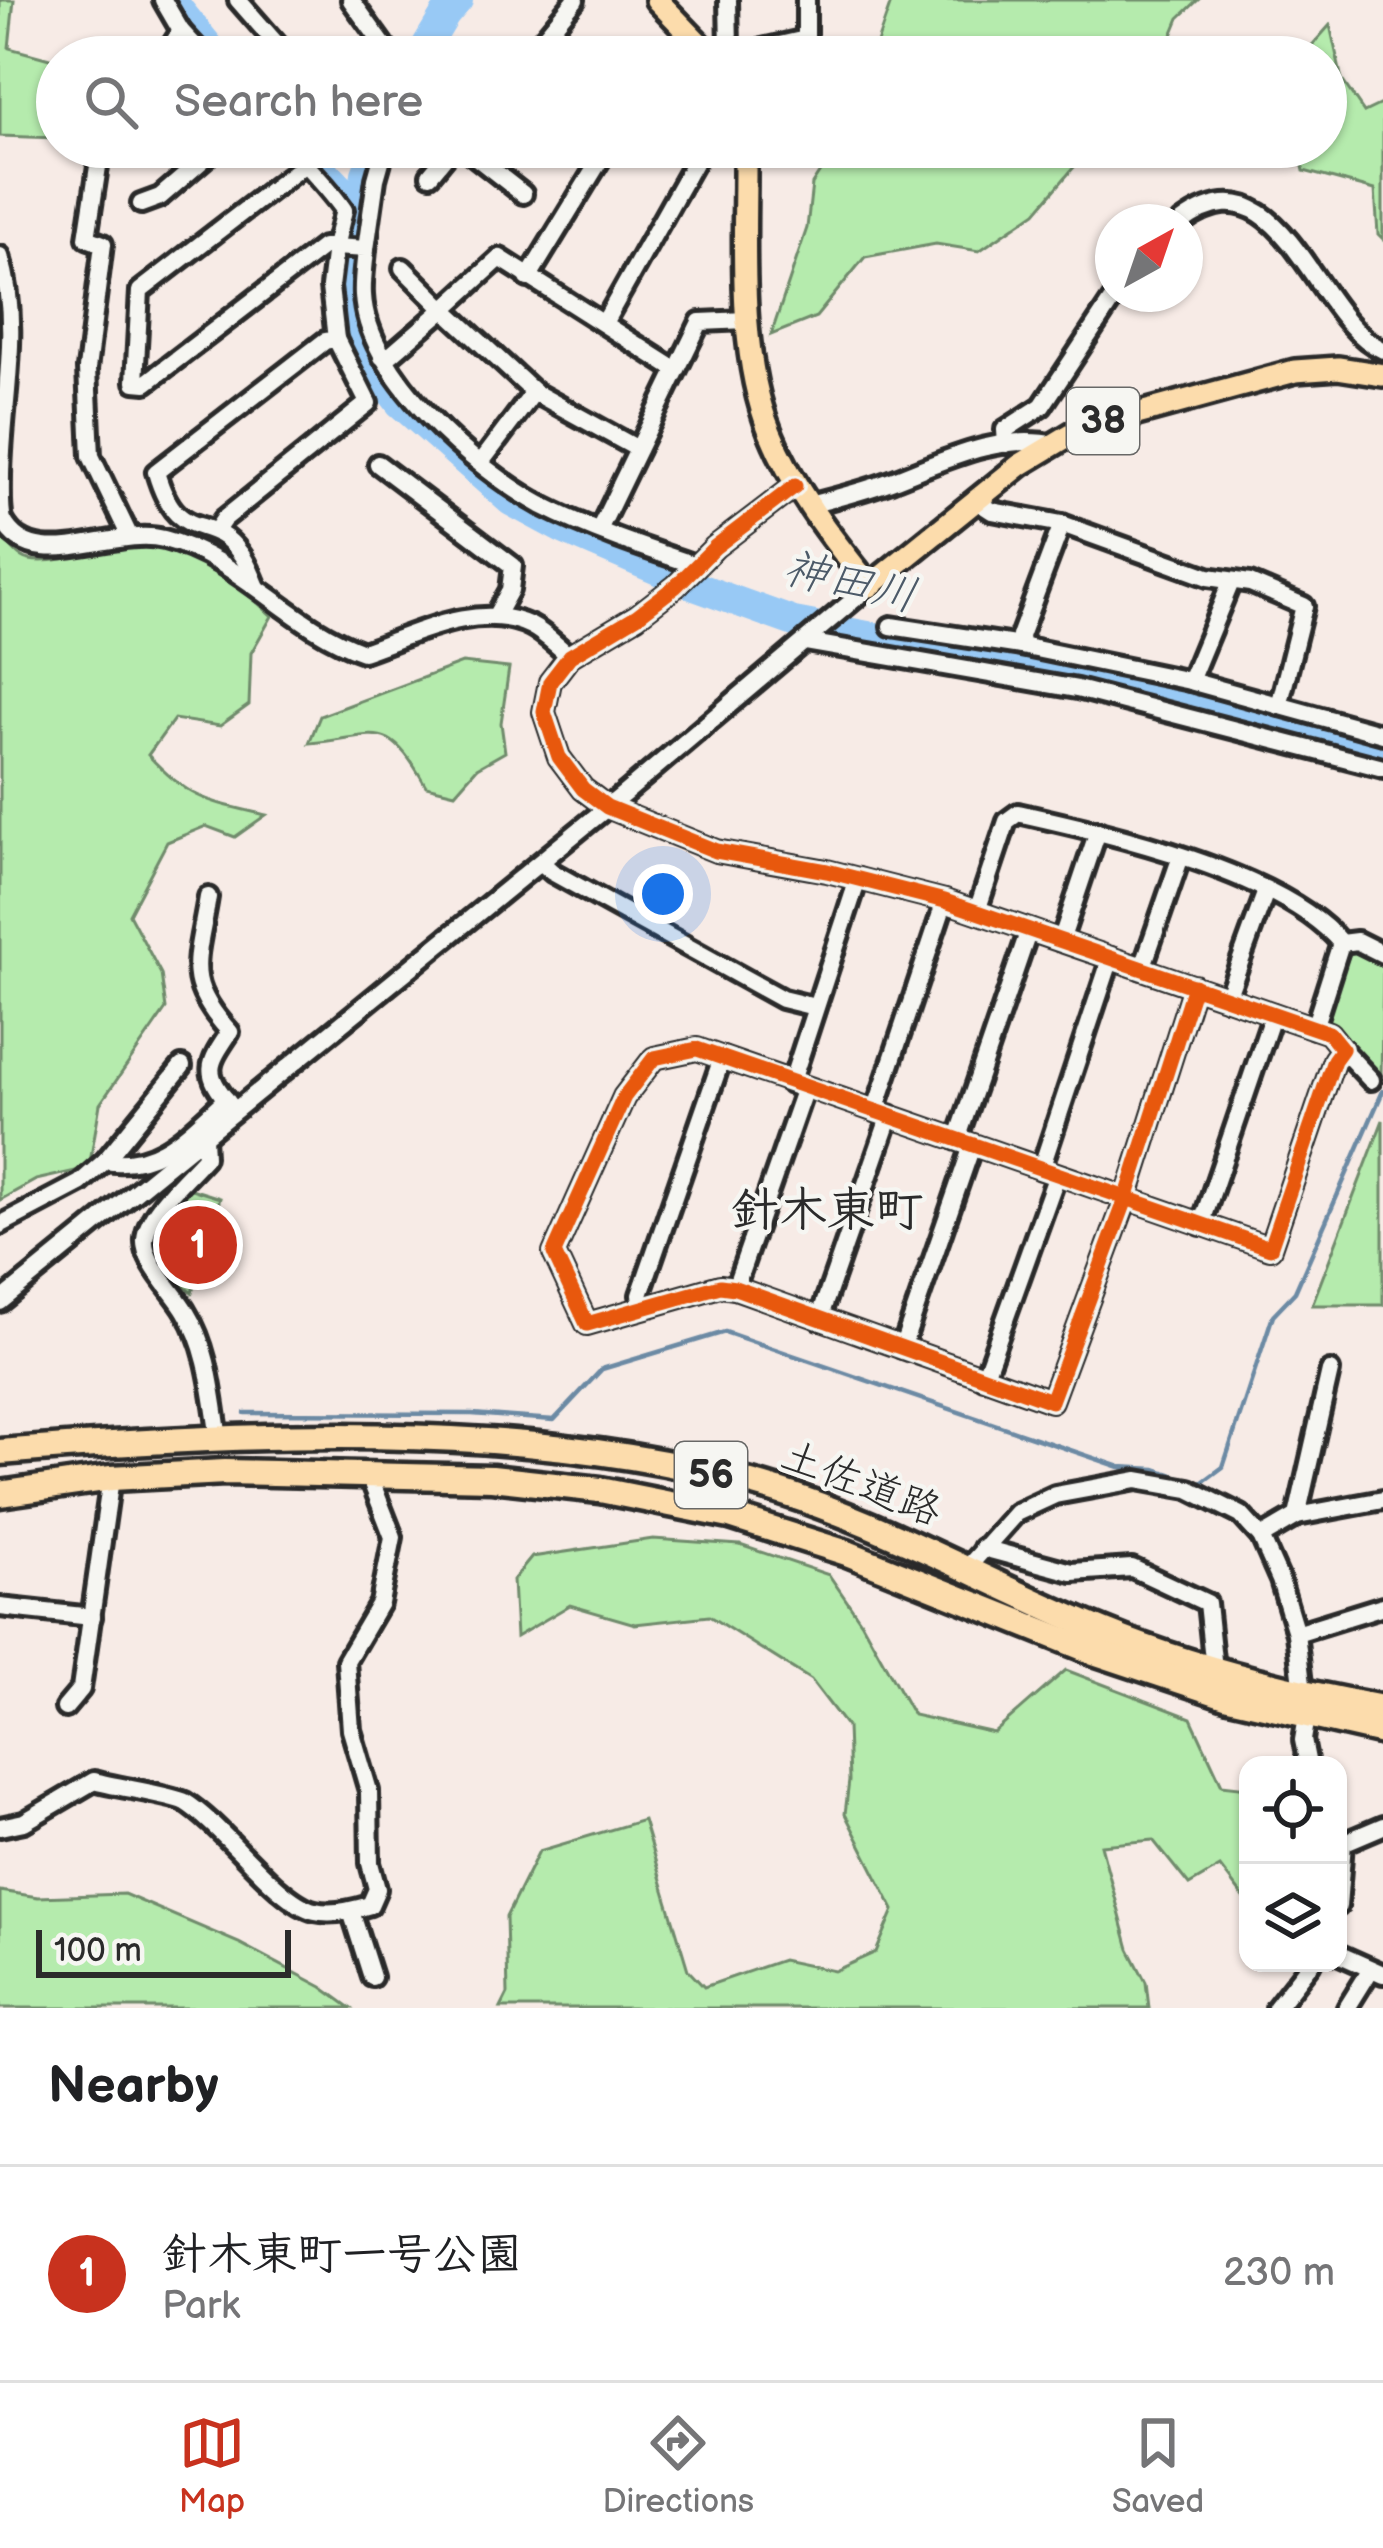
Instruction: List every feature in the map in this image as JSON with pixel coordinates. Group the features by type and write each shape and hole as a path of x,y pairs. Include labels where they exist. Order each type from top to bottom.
{"highway":[{"name":"土佐道路","path":"0,1452 219,1438 482,1442 594,1452 750,1483 975,1558 1104,1632 1383,1732"},
{"name":"土佐道路","path":"0,1494 111,1478 225,1472 492,1478 600,1490 730,1516 847,1553 1094,1652 1229,1697 1383,1708"}],"main road":[{"path":"657,0 700,36"},
{"path":"746,168 747,320 768,428 795,486 871,586"},
{"name":"38","path":"871,586 1020,465 1078,430 1294,371 1338,368 1383,376"}],"street":[{"path":"163,0 186,36"},
{"path":"238,0 270,36"},
{"path":"350,0 377,36"},
{"path":"545,36 575,0"},
{"path":"723,36 728,0"},
{"path":"806,0 806,36"},
{"path":"178,36 181,31"},
{"path":"97,168 87,238 103,244 87,369 91,456 129,535"},
{"path":"141,204 160,197 194,168"},
{"path":"300,168 140,291 135,382 146,383 323,247 351,248"},
{"path":"308,168 344,210 362,297 382,357 398,383 432,420 517,490 687,575"},
{"path":"215,532 224,519 368,403 336,339 330,287 351,248 379,168"},
{"path":"430,175 436,168"},
{"path":"490,168 523,194"},
{"path":"528,278 595,168"},
{"path":"604,323 691,168"},
{"path":"1203,209 1230,202 1257,209 1296,247 1340,315 1354,324 1366,343 1383,350"},
{"path":"0,256 12,321 1,442 1,517 20,542 51,551 129,535 162,538 189,548 309,625 363,652 441,625 495,617 531,626 570,656"},
{"path":"382,357 392,354 500,258 676,370"},
{"path":"404,268 535,392 638,448"},
{"path":"1006,444 1005,430 1042,406 1104,312"},
{"path":"599,530 700,322 747,320"},
{"path":"258,588 239,550 215,532 183,521 165,503 156,472 325,341 336,339"},
{"path":"482,461 535,392"},
{"path":"809,506 892,481 936,461 1006,444 1038,441 1054,445"},
{"path":"378,464 513,566 510,590 495,617"},
{"path":"795,486 608,636 570,656 550,682 544,712 559,757 583,788 607,807 716,851 944,901 1329,1033 1371,1080"},
{"path":"975,500 992,511 1062,524 1154,560 1250,583 1304,606 1279,706"},
{"path":"1021,646 1020,636 1062,524"},
{"path":"1190,681 1231,582"},
{"path":"105,1161 126,1165 150,1160 231,1105 541,862 871,586"},
{"path":"891,626 1021,646 1190,681 1383,734"},
{"path":"810,639 1077,689 1383,768"},
{"path":"977,911 1007,821 1018,813 1098,832 1266,891 1326,925 1341,944"},
{"path":"1061,941 1098,832"},
{"path":"1142,969 1180,859"},
{"path":"541,862 551,872 782,1000 815,1006"},
{"path":"735,1288 798,1086 815,1006 858,879"},
{"path":"1227,998 1266,891"},
{"path":"208,896 195,978 201,995 230,1032 211,1061 210,1077 231,1105"},
{"path":"819,1319 944,901"},
{"path":"902,1348 1029,930"},
{"path":"1341,944 1358,941 1383,954"},
{"path":"1314,1028 1341,944"},
{"path":"984,1378 1111,958"},
{"path":"1193,986 1126,1198 1052,1401 735,1288 720,1286 586,1324 554,1253 624,1097 654,1058 697,1049 798,1086 882,1113 964,1143 1126,1198 1270,1248 1334,1060 1342,1049"},
{"path":"1202,1225 1273,1014"},
{"path":"643,1306 640,1295 722,1058"},
{"path":"0,1225 80,1183 105,1161 182,1066"},
{"path":"0,1302 204,1137 231,1105"},
{"path":"204,1137 206,1156 154,1216 145,1237 147,1252 202,1343 219,1438"},
{"path":"1297,1516 1330,1371"},
{"path":"0,1827 24,1822 94,1781 179,1798 212,1820 288,1896 313,1911 351,1911 370,1905 377,1888 370,1862 369,1791 351,1730 346,1661 380,1604 393,1538 368,1473"},
{"path":"65,1708 81,1689 111,1478"},
{"path":"975,1558 1016,1513 1055,1495 1137,1480 1170,1483 1208,1496 1241,1515 1262,1537 1295,1633 1306,1756"},
{"path":"1262,1537 1297,1516 1383,1500"},
{"path":"975,1558 1072,1572 1132,1568 1207,1604 1214,1669"},
{"path":"1295,1633 1383,1606"},
{"path":"0,1607 92,1617"},
{"path":"1347,1839 1383,1826"},
{"path":"351,1911 372,1977"},
{"path":"1347,1958 1377,1972 1347,2008"},
{"path":"1276,2008 1304,1972"}],"green space":[{"path":"0,0 14,0 9,48 36,55 36,137 0,136"},
{"path":"892,0 1198,0 1179,18 1172,36 879,36"},
{"path":"1347,87 1364,112 1383,103 1383,239 1378,234 1375,190 1304,171 1347,168"},
{"path":"822,168 1073,168 1036,212 979,251 936,244 865,257 816,317 771,335 807,228 812,184"},
{"path":"0,535 17,554 30,560 140,546 177,554 228,580 272,616 251,653 249,705 220,726 174,719 148,755 200,797 266,815 235,837 206,826 167,842 129,914 161,974 166,1009 100,1104 89,1168 36,1180 0,1200"},
{"path":"462,663 509,668 501,723 505,752 477,768 455,793 426,786 389,739 366,735 309,743 320,716"},
{"path":"1351,951 1383,965 1381,1080 1336,1029 1322,1022"},
{"path":"1383,1120 1383,1305 1312,1305"},
{"path":"188,1188 220,1198 192,1293 168,1275 195,1236 175,1202"},
{"path":"653,1539 740,1545 829,1575 862,1623 913,1715 994,1733 1066,1670 1191,1718 1222,1785 1239,1787 1239,1892 1220,1867 1189,1885 1153,1840 1101,1845 1129,1949 1146,1982 1149,2008 501,2008 508,1994 506,1917 539,1851 643,1820 688,1970 704,1987 782,1960 834,1971 876,1952 894,1910 845,1814 847,1727 811,1680 709,1616 635,1624 570,1605 516,1637 513,1580 532,1557"},
{"path":"0,1891 38,1897 124,1894 239,1943 322,1987 351,2008 0,2008"}],"waterway":[{"path":"171,0 200,36"},
{"name":"神田川","path":"432,36 458,0"},
{"path":"321,168 360,217"},
{"name":"神田川","path":"368,168 353,273 353,311 365,357 400,403 511,501 697,587 794,622 1173,694 1383,751"},
{"path":"245,1413 472,1414 554,1420 602,1369 725,1332 1120,1467 1155,1469 1200,1484 1223,1467 1273,1315 1295,1292 1383,1091"}],"cycle path":[{"path":"795,486 715,547 637,616 570,656 550,682 544,712 559,757 583,789 607,807 716,851 827,871 945,901 1329,1033 1342,1049 1334,1060 1270,1248 697,1049 654,1058 624,1097 554,1253 587,1324 720,1286 735,1288 1051,1401 1126,1199 1194,986"}],"place":[{"name":"針木東町一号公園","path":"198,1245"}],"district":[{"name":"針木東町","path":"827,1211"}]}
